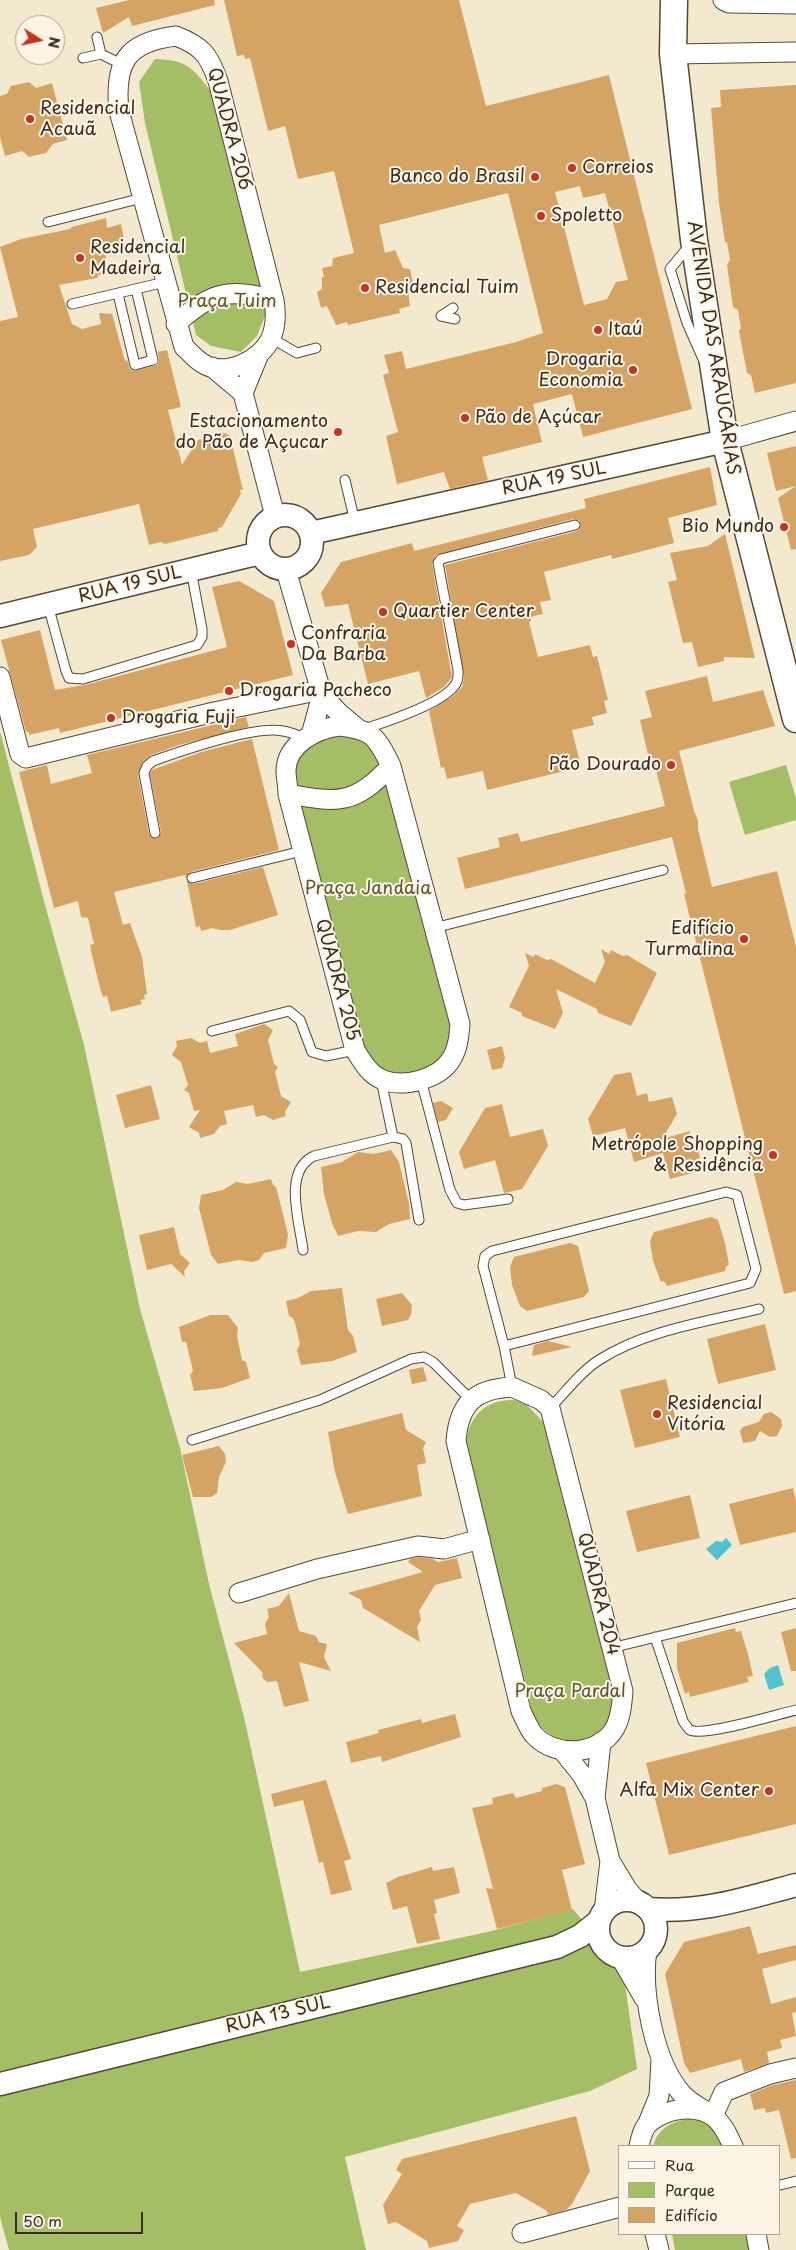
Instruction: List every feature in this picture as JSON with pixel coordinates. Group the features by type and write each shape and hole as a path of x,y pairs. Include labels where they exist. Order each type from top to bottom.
{"main road":[{"name":"AVENIDA DAS ARAUCÁRIAS","path":"674,0 673,54 694,240 725,441 796,719"}],"street":[{"path":"723,0 728,3 796,4"},
{"name":"QUADRA 206","path":"121,64 135,49 152,40 176,36 194,43 210,59 218,81 274,300 276,316 271,338 259,354 243,393"},
{"path":"673,54 796,52"},
{"path":"121,64 116,86 119,111 176,324 184,347 202,363 212,367 243,393 275,516"},
{"path":"176,324 194,307 211,298 228,293 247,293 274,300"},
{"name":"QUADRA 206","path":"212,367 237,367 259,354"},
{"name":"RUA 19 SUL","path":"312,533 725,441 796,421"},
{"path":"293,515 301,519 312,533 312,550 302,564 286,570 271,566 260,553 258,536 267,521 275,516 293,515"},
{"name":"RUA 19 SUL","path":"0,616 260,553"},
{"path":"286,570 321,692 338,713 378,740 391,766 460,1024 458,1042 451,1060 432,1076 421,1080 403,1082 381,1080"},
{"path":"0,677 20,754 26,758 214,712 321,692"},
{"name":"QUADRA 205","path":"321,692 308,736 292,750 286,769 288,794 355,1050 368,1070 381,1080"},
{"path":"308,736 339,726 361,729"},
{"path":"288,794 324,800 344,799 373,784 391,766"},
{"path":"550,1408 524,1391 512,1387 487,1390 471,1400 460,1420 456,1441 521,1711 534,1734 546,1743 562,1750 583,1750 601,1742"},
{"name":"QUADRA 204","path":"550,1408 623,1691 622,1704 615,1728 601,1742"},
{"path":"239,1593 317,1569 418,1546 444,1549 480,1539"},
{"path":"595,1798 601,1742"},
{"path":"562,1750 582,1775 595,1798 610,1861 627,1889 656,1921 644,1976 647,2003 661,2056 683,2095 713,2116 726,2130 733,2145"},
{"path":"610,1861 599,1938 614,1955 647,2003"},
{"path":"602,1916 616,1903 625,1901 675,1911 705,1909 796,1885"},
{"path":"614,1955 636,1957 679,1922 705,1909"},
{"name":"RUA 13 SUL","path":"0,2084 557,1947 580,1936 602,1916"},
{"name":"RUA 13 SUL","path":"557,1947 614,1955"},
{"path":"638,2145 656,2105 661,2085 661,2056"},
{"path":"713,2116 724,2092 770,2074 796,2068"},
{"path":"648,2123 675,2109 693,2110 713,2116"},
{"path":"522,2233 618,2208"},
{"path":"655,2235 659,2250"},
{"path":"756,2235 759,2250"}],"lane":[{"path":"97,37 101,54"},
{"path":"83,58 101,54 121,64"},
{"path":"48,222 142,198"},
{"path":"72,304 165,282"},
{"path":"118,294 135,365 153,360 136,289"},
{"path":"453,308 441,316 455,319"},
{"path":"271,338 297,353 316,348"},
{"path":"345,480 355,522"},
{"path":"361,729 437,698 455,687 458,680 458,670 438,563 441,559 575,525"},
{"path":"48,605 69,678 83,679 197,645 202,637 202,629 191,570"},
{"path":"155,833 144,773 147,766 153,761 201,744 267,731 283,730 308,736"},
{"path":"192,878 302,851"},
{"path":"434,928 663,870"},
{"path":"212,1031 289,1012 300,1020 312,1052 326,1056 355,1050"},
{"path":"381,1080 394,1137"},
{"path":"421,1080 450,1190 457,1202 464,1205 508,1199"},
{"path":"303,1250 295,1189 299,1170 308,1159 394,1137 402,1139 406,1143 419,1220"},
{"path":"504,1346 750,1283 756,1269 737,1195 726,1192 492,1251 485,1256 483,1266 504,1346 512,1387"},
{"path":"550,1408 598,1360 626,1345 649,1337 759,1309"},
{"path":"192,1440 320,1400 412,1359 424,1357 433,1362 471,1400"},
{"path":"611,1648 796,1603"},
{"path":"655,1637 682,1721 690,1730 700,1732 729,1727 796,1710"},
{"path":"781,2185 796,2181"}],"green space":[{"name":"Praça Tuim","path":"155,59 174,61 188,66 199,76 211,92 268,308 257,336 241,352 211,346 196,335 145,123 139,82"},
{"path":"0,731 84,1045 140,1309 180,1448 209,1584 244,1717 300,1972 492,1931 573,1909 623,1970 637,2069 590,2091 345,2157 366,2250 9,2250 0,2217"},
{"name":"Praça Jandaia","path":"317,731 378,740 458,1042 421,1080 368,1070 302,851 292,750"},
{"path":"786,765 796,798 796,820 745,835 729,782"},
{"name":"Praça Pardal","path":"515,1400 527,1405 544,1423 613,1692 613,1710 607,1724 597,1734 585,1740 571,1742 557,1738 544,1729 533,1714 466,1445 470,1426 480,1411 495,1403"},
{"path":"707,2117 728,2145 653,2145 657,2137 668,2126 690,2119"},
{"path":"672,2235 748,2235 752,2250 675,2250"}],"water":[{"path":"726,1538 732,1545 717,1560 706,1549 716,1541 722,1542"},
{"path":"778,1665 784,1685 769,1690 764,1674 770,1668"}],"building":[{"path":"129,0 214,0 215,5 132,26 129,17 103,33 96,8"},
{"path":"224,0 459,0 486,106 609,75 692,409 583,437 572,394 533,404 542,442 482,457 488,480 450,489 444,472 397,484 386,436 398,432 383,375 389,373 384,355 402,351 406,369 516,342 543,333 508,193 379,225 385,253 395,250 403,268 410,269 413,283 408,290 410,306 399,309 400,313 348,325 347,322 336,325 327,306 321,308 317,292 322,289 322,277 324,277 322,268 332,266 333,258 354,253 334,171 298,179 285,126 268,131 250,58 245,59 244,55 237,56","holes":["580,186 583,198 605,193 628,280 616,282 607,299 584,305 555,192"]},
{"name":"Residencial Acauã","path":"29,82 36,88 52,83 67,140 53,144 46,153 29,157 22,151 5,156 0,137 0,96 7,94 11,86"},
{"path":"796,85 796,383 755,393 751,375 747,373 739,331 741,328 738,310 733,307 727,265 730,260 719,203 711,108 721,107 720,90"},
{"path":"106,218 107,228 121,224 126,249 105,254 109,272 99,275 97,278 59,285 72,324 82,329 101,324 99,313 112,314 125,361 127,360 130,369 134,371 157,365 159,361 158,352 167,350 181,407 168,410 182,465 198,440 225,433 230,436 243,490 240,490 241,494 222,527 218,528 218,531 165,544 161,542 149,545 139,504 33,529 37,547 29,555 0,561 0,321 18,317 0,247 21,239 70,229"},
{"path":"796,446 796,486 776,491 767,453"},
{"path":"710,467 717,505 668,518 674,543 612,559 611,555 544,572 551,600 540,602 543,614 530,617 531,621 529,622 538,657 590,645 593,657 597,656 608,700 604,701 607,713 592,717 594,725 572,730 581,767 487,790 483,771 447,779 444,767 441,768 429,711 453,696 462,687 464,678 445,565 577,531 581,526 579,520 573,519 436,555 432,564 452,677 444,687 426,698 419,671 368,684 348,604 325,607 321,593 341,562 412,543 414,551 586,508 584,499"},
{"path":"796,486 796,549 791,550 778,498"},
{"path":"725,534 755,658 724,657 724,661 698,667 692,642 683,643 668,582 677,580 670,553 708,546"},
{"path":"239,581 274,601 293,675 60,733 59,728 29,735 29,732 26,732 1,640 40,630 55,690 85,685 227,647 212,587"},
{"path":"707,676 713,702 763,690 775,726 679,751 698,820 698,829 712,887 777,871 796,947 796,1291 784,1294 684,894 686,893 672,837 465,889 457,858 500,847 498,838 518,833 521,842 665,806 653,758 649,759 640,720 652,717 645,691"},
{"path":"246,717 249,727 179,745 151,755 143,762 138,774 149,834 156,839 161,832 150,774 152,770 201,752 252,739 279,850 191,872 186,878 185,875 114,892 123,925 130,923 142,957 147,994 144,995 145,999 140,1000 142,1004 111,1012 107,996 103,997 100,988 90,945 94,944 88,918 81,917 78,901 54,908 19,772 47,765 51,784 92,773 87,755"},
{"path":"263,867 278,915 230,930 212,928 201,931 200,926 196,927 187,881 193,884"},
{"path":"601,949 609,954 611,950 623,956 627,955 657,973 631,1026 598,1013 597,1009 556,989 563,1013 555,1029 522,1016 522,1013 509,1007 529,966 525,953 534,957 535,954 547,960 551,959 595,983 605,962"},
{"path":"264,1024 273,1030 268,1040 274,1064 278,1067 275,1072 281,1096 291,1102 285,1112 286,1116 273,1120 264,1115 256,1117 253,1105 224,1111 227,1124 220,1126 214,1134 200,1138 199,1133 189,1127 200,1110 194,1111 189,1093 184,1090 188,1085 181,1062 172,1055 177,1046 176,1041 191,1038 200,1043 207,1041 210,1053 238,1046 235,1034"},
{"path":"502,1046 505,1058 502,1068 492,1070 487,1050"},
{"path":"631,1072 637,1096 647,1093 649,1102 672,1097 677,1114 662,1139 690,1131 688,1145 696,1143 700,1158 697,1159 700,1171 670,1179 663,1153 634,1162 625,1128 593,1136 588,1119 614,1075"},
{"path":"151,1085 160,1119 125,1128 116,1095"},
{"path":"441,1101 453,1108 446,1120 438,1122 433,1103"},
{"path":"502,1104 510,1137 543,1129 548,1146 522,1189 504,1193 495,1160 464,1169 459,1152 485,1108"},
{"path":"391,1150 399,1162 409,1204 410,1219 389,1224 376,1232 358,1231 338,1236 332,1223 324,1194 321,1167 342,1162 358,1152 374,1154"},
{"path":"271,1179 276,1187 288,1234 286,1248 264,1253 259,1260 252,1262 239,1260 218,1264 211,1255 199,1208 201,1195 223,1190 236,1182 248,1184"},
{"path":"711,1217 718,1220 725,1243 729,1265 726,1266 725,1271 667,1286 664,1281 661,1282 653,1261 650,1241 654,1232"},
{"path":"174,1227 180,1254 190,1263 184,1271 185,1277 171,1264 147,1270 139,1235"},
{"path":"570,1243 578,1246 589,1291 584,1297 527,1311 520,1306 512,1285 510,1267 514,1257"},
{"path":"342,1288 348,1330 353,1336 357,1352 332,1361 301,1365 297,1350 300,1344 295,1323 293,1318 289,1316 286,1301 298,1298 311,1291"},
{"path":"402,1293 412,1305 408,1320 382,1326 376,1299"},
{"path":"210,1315 228,1315 238,1328 237,1336 242,1360 246,1362 250,1378 222,1388 194,1391 190,1375 193,1371 186,1342 182,1342 179,1327"},
{"path":"765,1324 776,1370 718,1384 707,1339"},
{"path":"548,1341 572,1347 532,1356 534,1345"},
{"path":"423,1367 427,1381 412,1384 409,1370"},
{"name":"Residencial Vitória","path":"666,1379 680,1437 635,1448 620,1390"},
{"path":"771,1412 781,1419 782,1426 777,1436 770,1437 760,1431 755,1441 743,1443 740,1431 743,1427 759,1422 764,1414"},
{"path":"402,1413 406,1430 426,1442 423,1448 426,1463 417,1465 422,1496 348,1514 335,1472 328,1432"},
{"path":"219,1446 225,1454 226,1462 219,1477 217,1493 211,1497 193,1497 182,1455"},
{"path":"793,1488 796,1501 796,1532 740,1545 729,1504"},
{"path":"690,1495 700,1538 637,1552 626,1511"},
{"path":"419,1557 438,1562 457,1558 462,1578 435,1585 419,1611 421,1620 417,1627 420,1642 363,1608 361,1600 348,1593 423,1572 408,1562 410,1559"},
{"path":"289,1593 299,1631 316,1636 319,1642 327,1644 324,1657 331,1671 299,1662 309,1701 284,1707 277,1681 267,1682 262,1677 263,1673 234,1643 267,1634 265,1624 269,1617 267,1609 279,1606"},
{"path":"735,1628 736,1632 741,1631 748,1654 753,1676 747,1677 749,1682 690,1697 689,1692 685,1694 677,1668 677,1643"},
{"path":"796,1628 796,1671 791,1671 781,1632"},
{"path":"455,1714 461,1737 382,1762 381,1756 351,1763 346,1742 379,1733 378,1730 421,1719 422,1723"},
{"name":"Alfa Mix Center","path":"796,1726 796,1824 669,1855 646,1763"},
{"path":"326,1780 351,1859 344,1861 352,1890 331,1895 323,1862 319,1863 303,1800 274,1807 271,1794"},
{"path":"556,1784 565,1787 585,1864 562,1870 572,1910 497,1929 486,1888 493,1889 472,1808 493,1804 492,1798 513,1793 516,1798 542,1791 542,1788"},
{"path":"432,1867 433,1871 454,1867 460,1893 434,1900 437,1913 434,1914 440,1939 417,1944 407,1906 393,1910 386,1883 398,1877"},
{"path":"750,1926 758,1954 796,1945 796,1960 762,1969 771,2004 796,1997 796,2012 792,2013 796,2036 780,2040 782,2048 767,2052 769,2063 744,2072 741,2059 690,2073 684,2063 665,1974 684,1942"},
{"path":"796,2080 796,2158 791,2159 779,2110 766,2113 765,2108 754,2110 750,2094 773,2085"},
{"path":"576,2116 590,2171 572,2204 566,2210 548,2215 547,2211 516,2193 470,2204 457,2226 464,2230 458,2241 429,2248 427,2241 396,2222 388,2224 383,2205 402,2174 396,2170 402,2159"}],"place":[{"name":"Residencial Acauã","path":"30,119"},
{"name":"Correios","path":"572,168"},
{"name":"Banco do Brasil","path":"535,177"},
{"name":"Spoletto","path":"541,216"},
{"name":"Residencial Madeira","path":"80,258"},
{"name":"Residencial Tuim","path":"365,288"},
{"name":"Itaú","path":"598,330"},
{"name":"Drogaria Economia","path":"633,370"},
{"name":"Pão de Açúcar","path":"465,418"},
{"name":"Estacionamento do Pão de Açucar","path":"338,432"},
{"name":"Bio Mundo","path":"784,527"},
{"name":"Quartier Center","path":"383,612"},
{"name":"Confraria Da Barba","path":"291,644"},
{"name":"Drogaria Pacheco","path":"229,691"},
{"name":"Drogaria Fuji","path":"111,718"},
{"name":"Pão Dourado","path":"671,765"},
{"name":"Edifício Turmalina","path":"744,939"},
{"name":"Metrópole Shopping & Residência","path":"773,1155"},
{"name":"Residencial Vitória","path":"657,1414"},
{"name":"Alfa Mix Center","path":"769,1791"}]}
